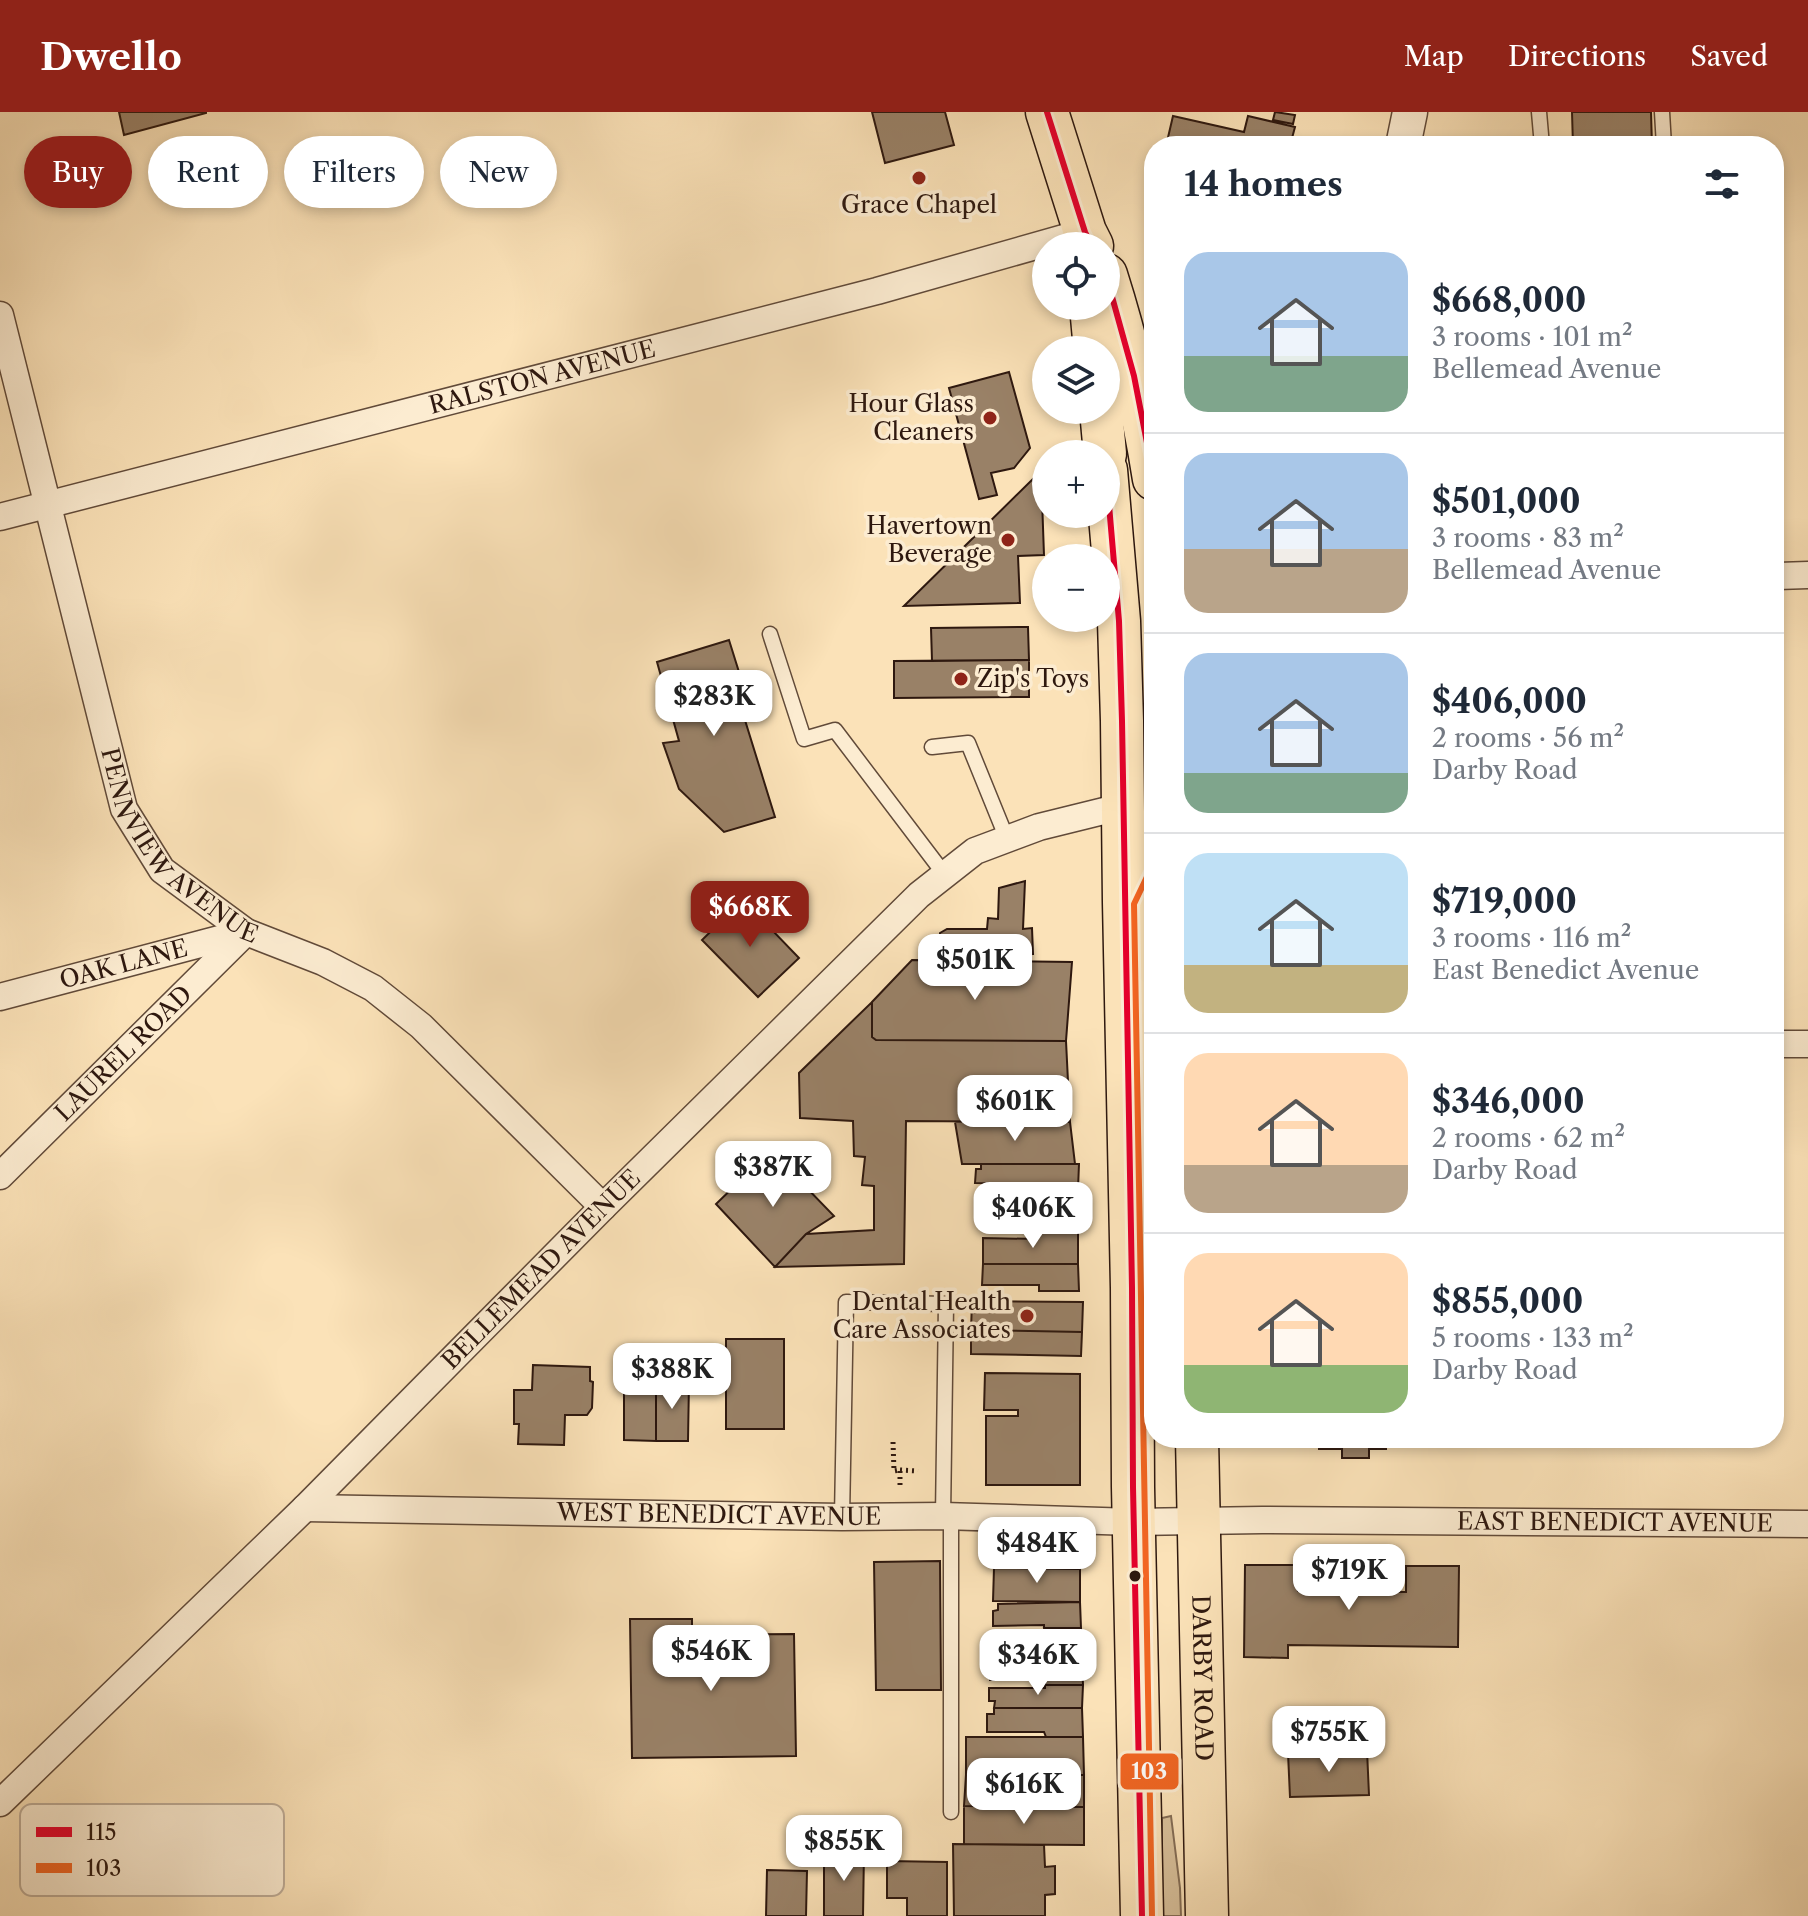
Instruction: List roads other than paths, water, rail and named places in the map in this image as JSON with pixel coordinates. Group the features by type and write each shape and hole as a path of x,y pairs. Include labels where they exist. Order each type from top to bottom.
{"main road":[{"path":"1047,112 1084,232"},
{"path":"1118,320 1144,427"},
{"path":"1111,528 1119,621 1124,806 1133,1522 1142,1916"},
{"name":"DARBY ROAD","path":"1197,1448 1207,1916"}],"street":[{"path":"1405,136 1410,112"},
{"name":"RALSTON AVENUE","path":"0,517 877,291 1032,254"},
{"name":"PENNVIEW AVENUE","path":"0,315 124,809 162,870 246,932 323,962 373,988 421,1026 603,1207"},
{"path":"1784,576 1808,575"},
{"name":"BELLEMEAD AVENUE","path":"0,1803 305,1508 603,1207 919,895 975,851 1039,827 1124,806"},
{"path":"1124,902 1144,859"},
{"name":"OAK LANE","path":"0,997 246,932"},
{"name":"LAUREL ROAD","path":"0,1176 246,932"},
{"path":"1784,1044 1808,1044"},
{"name":"WEST BENEDICT AVENUE","path":"305,1508 1133,1522"},
{"name":"EAST BENEDICT AVENUE","path":"1133,1522 1199,1519 1808,1524"}],"lane":[{"path":"1539,112 1541,136"},
{"path":"1662,112 1663,136"},
{"path":"770,634 804,739 835,730 945,875"},
{"path":"932,747 968,743 1007,839"},
{"path":"842,1517 846,1302 946,1304 951,1812"}],"place":[{"name":"Grace Chapel","path":"919,178"},
{"name":"Hour Glass Cleaners","path":"990,418"},
{"name":"Havertown Beverage","path":"1008,540"},
{"name":"Zip's Toys","path":"961,679"},
{"name":"Dental Health Care Associates","path":"1027,1316"}]}
